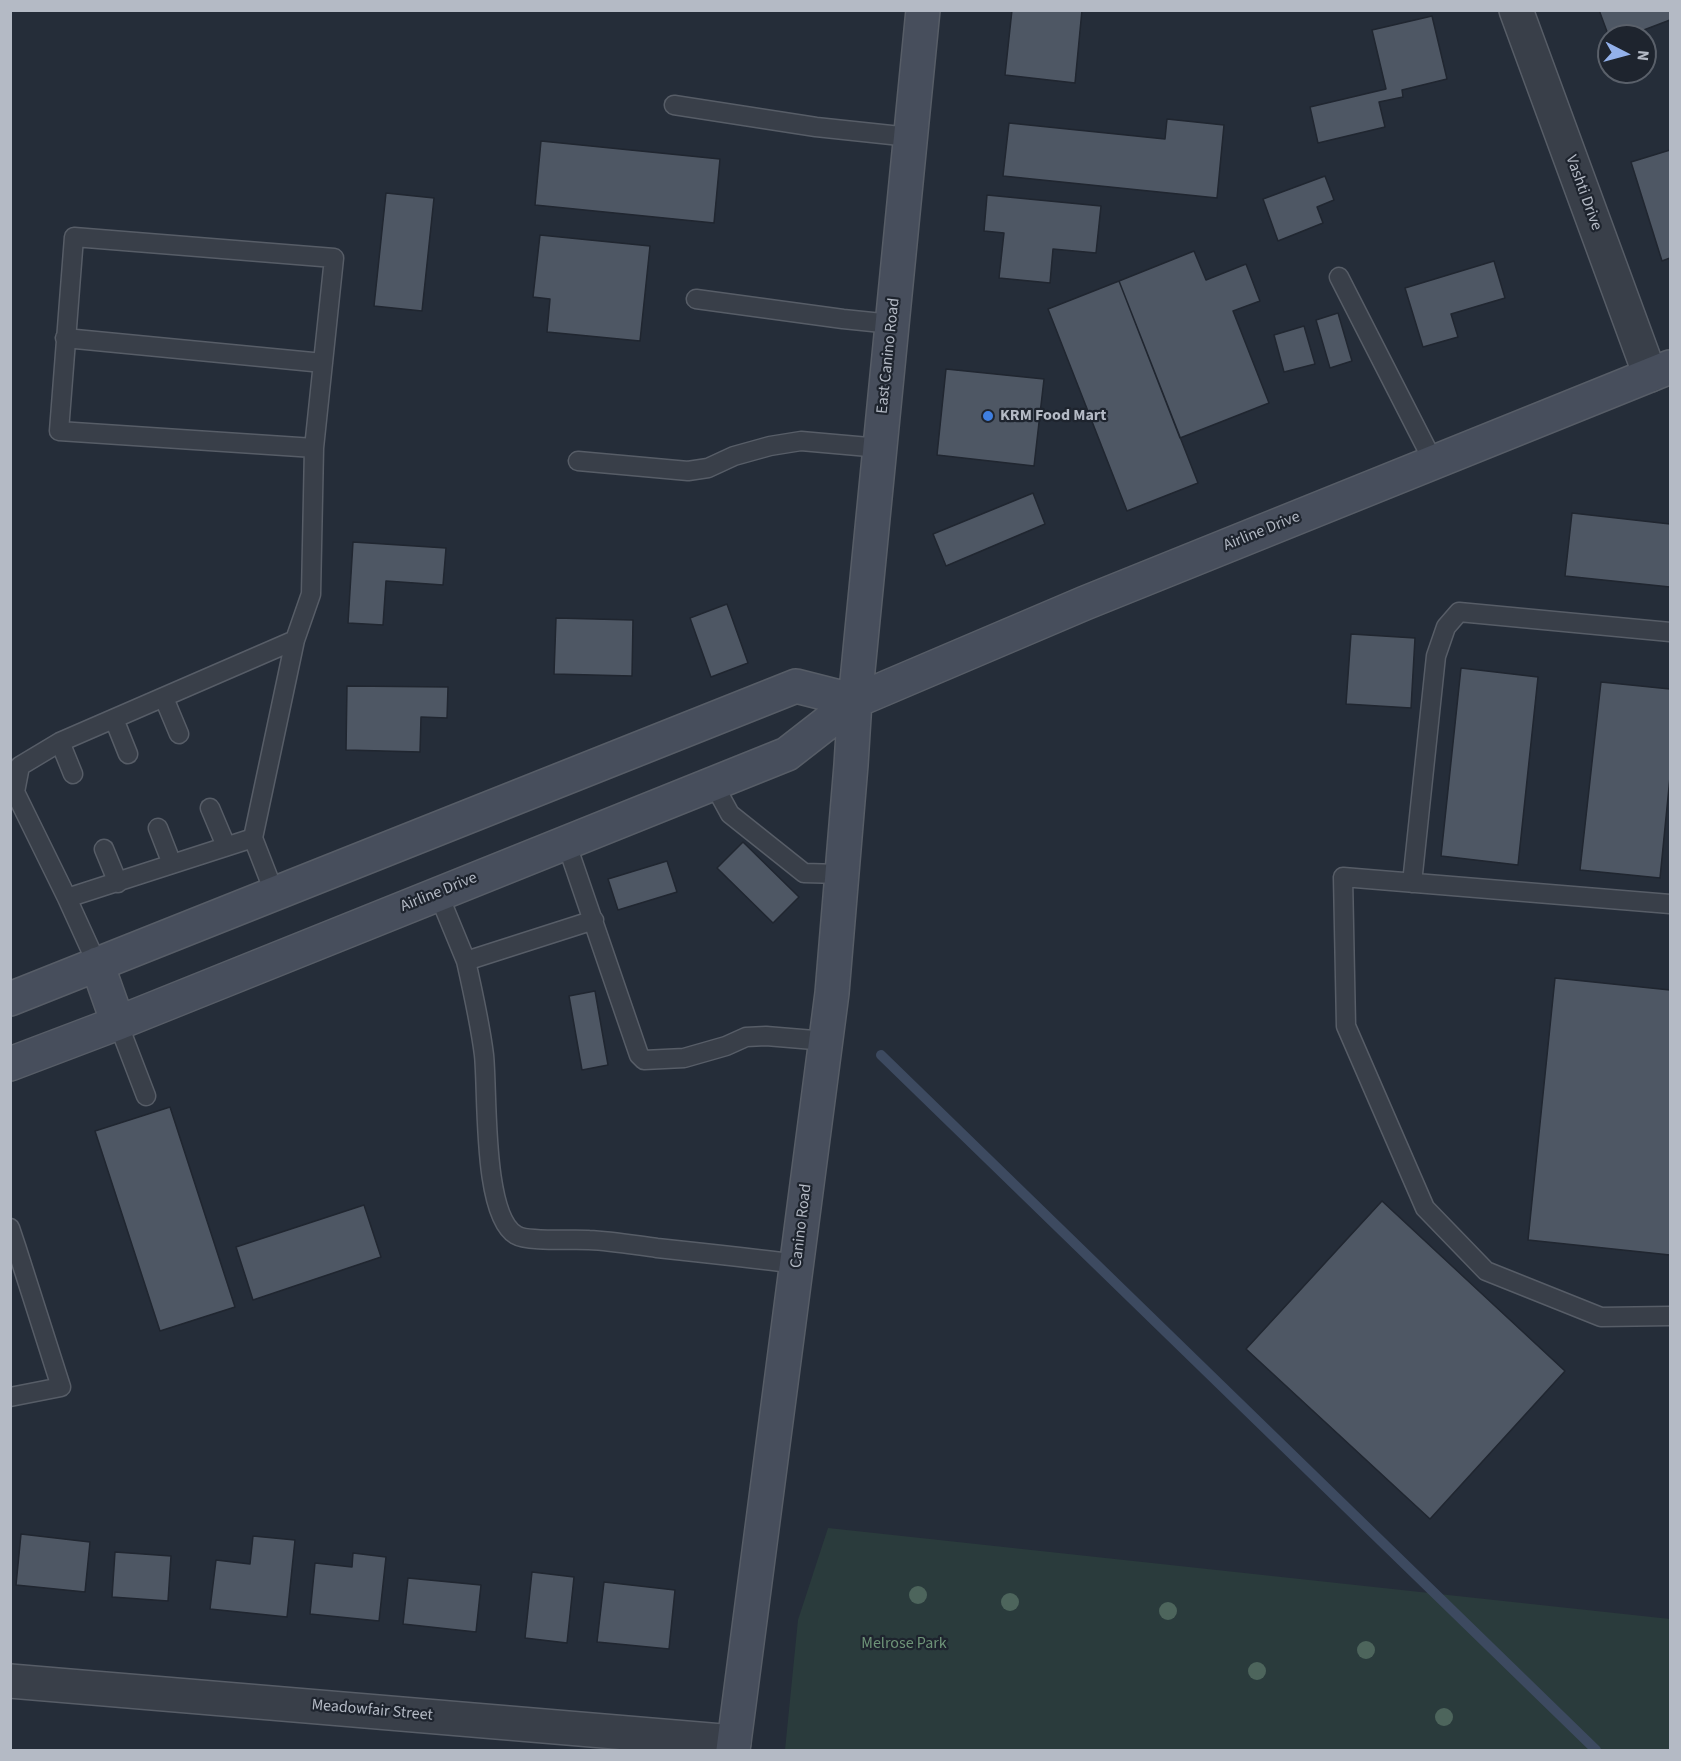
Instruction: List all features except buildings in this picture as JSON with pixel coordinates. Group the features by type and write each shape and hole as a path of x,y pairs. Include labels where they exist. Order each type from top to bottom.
{"main road":[{"name":"East Canino Road","path":"855,701 923,10"},
{"name":"Airline Drive","path":"10,1064 118,1023 787,754 855,701 1084,603 1660,371"},
{"path":"10,999 796,686 855,701"},
{"name":"Canino Road","path":"734,1746 832,993 855,701"},
{"path":"97,964 118,1023"}],"street":[{"name":"Vashti Drive","path":"1516,10 1660,371"},
{"name":"Meadowfair Street","path":"10,1681 734,1746"}],"lane":[{"path":"674,105 816,127 910,137"},
{"path":"274,892 253,838 295,640 311,594 314,448 334,258 74,237 58,431 314,448"},
{"path":"1339,277 1434,463"},
{"path":"696,299 892,324"},
{"path":"65,338 323,363"},
{"path":"578,461 688,471 708,468 734,456 770,446 801,441 880,448"},
{"path":"1412,883 1436,656 1446,627 1459,612 1671,632"},
{"path":"97,964 15,792 20,766 60,742 295,640"},
{"path":"164,698 179,734"},
{"path":"114,719 128,754"},
{"path":"60,742 73,774"},
{"path":"713,783 730,814 804,873 841,874"},
{"path":"210,808 226,846"},
{"path":"158,828 172,864"},
{"path":"67,898 253,838"},
{"path":"566,842 639,1055 644,1060 684,1058 726,1046 746,1037 766,1036 826,1041"},
{"path":"104,849 118,883"},
{"path":"1671,904 1343,878 1346,1026 1425,1208 1486,1271 1601,1317 1671,1316"},
{"path":"438,893 466,961 477,1008 484,1057 494,1190 500,1213 517,1236 588,1240 798,1264"},
{"path":"466,961 594,920"},
{"path":"118,1023 146,1096"},
{"path":"10,1228 13,1247 61,1388 10,1397"}],"green space":[{"name":"Melrose Park","path":"828,1528 1670,1619 1670,1750 785,1750 798,1620"}],"waterway":[{"path":"881,1055 1596,1750"}],"place":[{"name":"KRM Food Mart","path":"988,416"}]}
